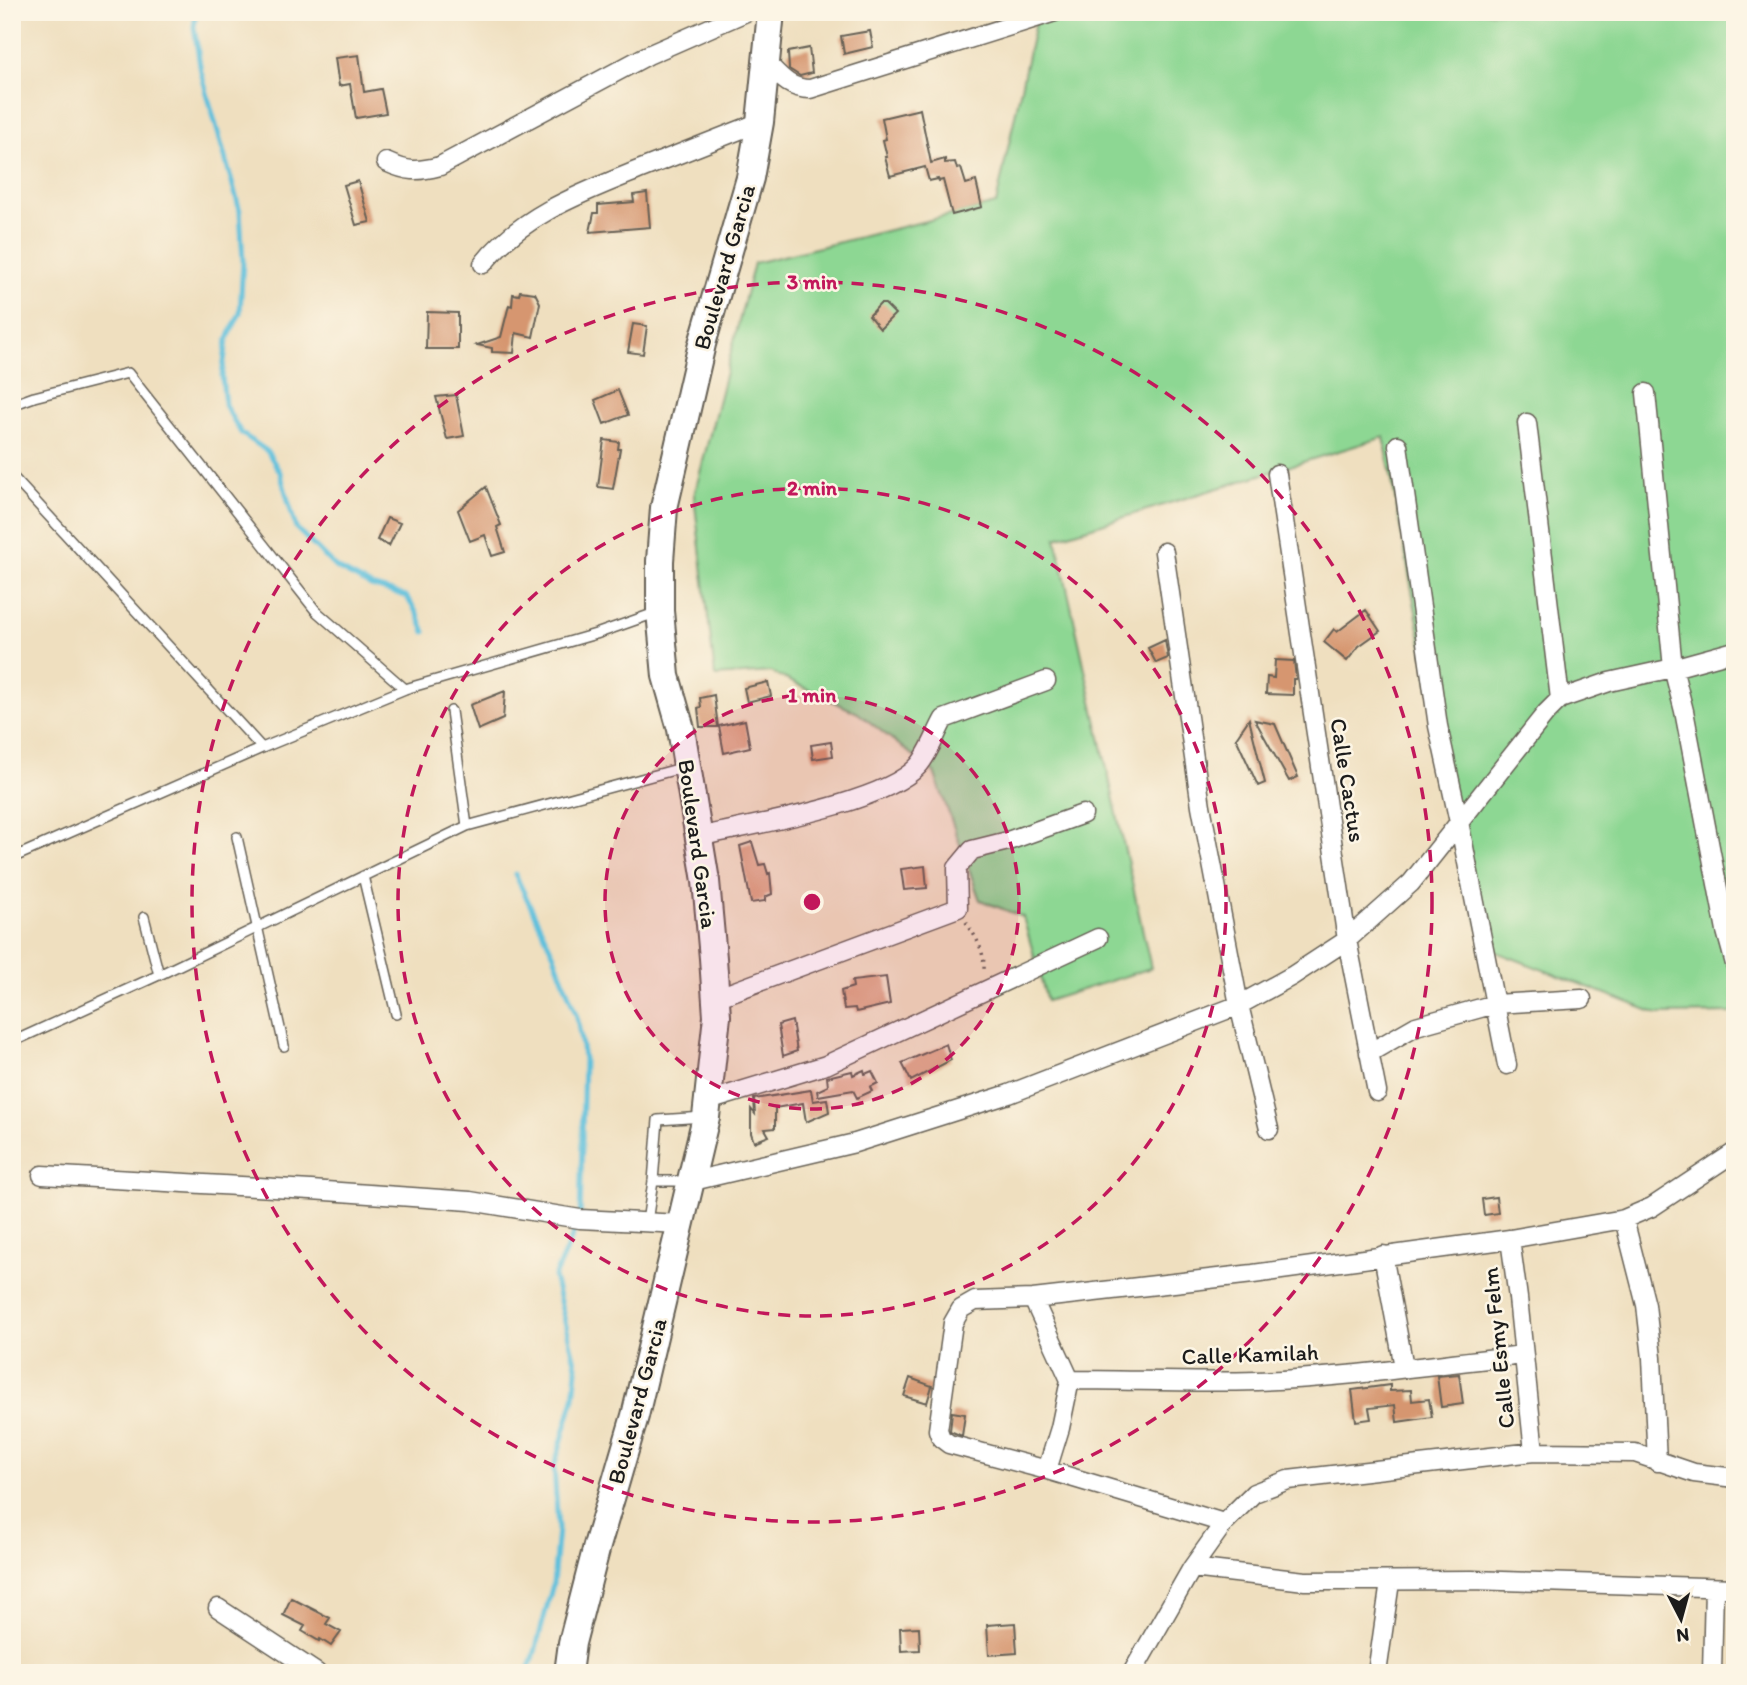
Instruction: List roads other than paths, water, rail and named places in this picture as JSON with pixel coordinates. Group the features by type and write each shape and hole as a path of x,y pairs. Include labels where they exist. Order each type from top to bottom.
{"main road":[{"name":"Boulevard Garcia","path":"568,1673 572,1643 635,1416 693,1181 707,1109 717,1016 716,998 706,881 681,729 666,676 660,611 664,508 702,344 750,178 760,122 771,12"}],"street":[{"path":"386,162 405,171 440,166 648,55 746,12"},
{"path":"766,62 789,85 810,89 1055,12"},
{"path":"483,264 497,246 521,226 582,193 760,122"},
{"path":"1646,393 1673,668 1735,964"},
{"path":"1527,423 1560,699"},
{"path":"1398,445 1437,726 1459,822 1507,1065"},
{"name":"Calle Cactus","path":"1277,474 1347,940 1377,1092"},
{"path":"1164,552 1201,806 1239,1005 1269,1129"},
{"path":"693,1181 855,1143 1009,1094 1239,1005 1292,976 1347,940 1411,883 1560,699 1609,682 1735,651"},
{"path":"698,837 817,810 889,787 918,766 944,719 1046,681"},
{"path":"716,998 958,908 957,868 972,850 1008,841 1083,814"},
{"path":"707,1109 826,1065 1098,938"},
{"path":"1370,1053 1416,1026 1495,1004 1582,999"},
{"path":"1224,1524 1047,1470 949,1444 941,1438 937,1430 953,1324 961,1309 975,1301 1033,1299 1253,1274 1510,1239 1624,1219 1661,1202 1735,1152"},
{"path":"42,1175 444,1199 580,1219 681,1224"},
{"path":"1624,1219 1646,1305 1652,1358 1657,1462"},
{"name":"Calle Esmy Felm","path":"1510,1239 1534,1452"},
{"path":"1383,1255 1404,1367"},
{"path":"1033,1299 1070,1380 1060,1428 1047,1470"},
{"name":"Calle Kamilah","path":"1070,1380 1257,1381 1354,1374 1524,1355"},
{"path":"1132,1673 1192,1568 1224,1524 1254,1493 1288,1480 1534,1452 1635,1453 1694,1473 1735,1478"},
{"path":"1192,1568 1305,1581 1472,1580 1735,1588"},
{"path":"1377,1673 1390,1582"},
{"path":"1712,1673 1714,1588"},
{"path":"218,1608 317,1673"}],"lane":[{"path":"12,405 128,373 316,611 405,689"},
{"path":"12,476 262,748"},
{"path":"12,858 262,748 405,689 596,634 660,611"},
{"path":"451,711 467,826"},
{"path":"12,1042 159,975 467,826 687,767"},
{"path":"237,837 284,1046"},
{"path":"363,876 396,1014"},
{"path":"144,917 159,975"},
{"path":"647,1222 658,1120 707,1109"},
{"path":"653,1181 693,1181"}],"waterway":[{"path":"196,12 194,27 201,72 240,211 243,261 240,313 227,340 222,376 225,405 241,433 267,451 280,472 296,528 335,567 371,586 406,596 425,632"},
{"path":"515,874 554,955 577,1017 584,1059 580,1219 554,1277 577,1370 574,1398 554,1467 558,1529 553,1584 533,1659 526,1673"}]}
